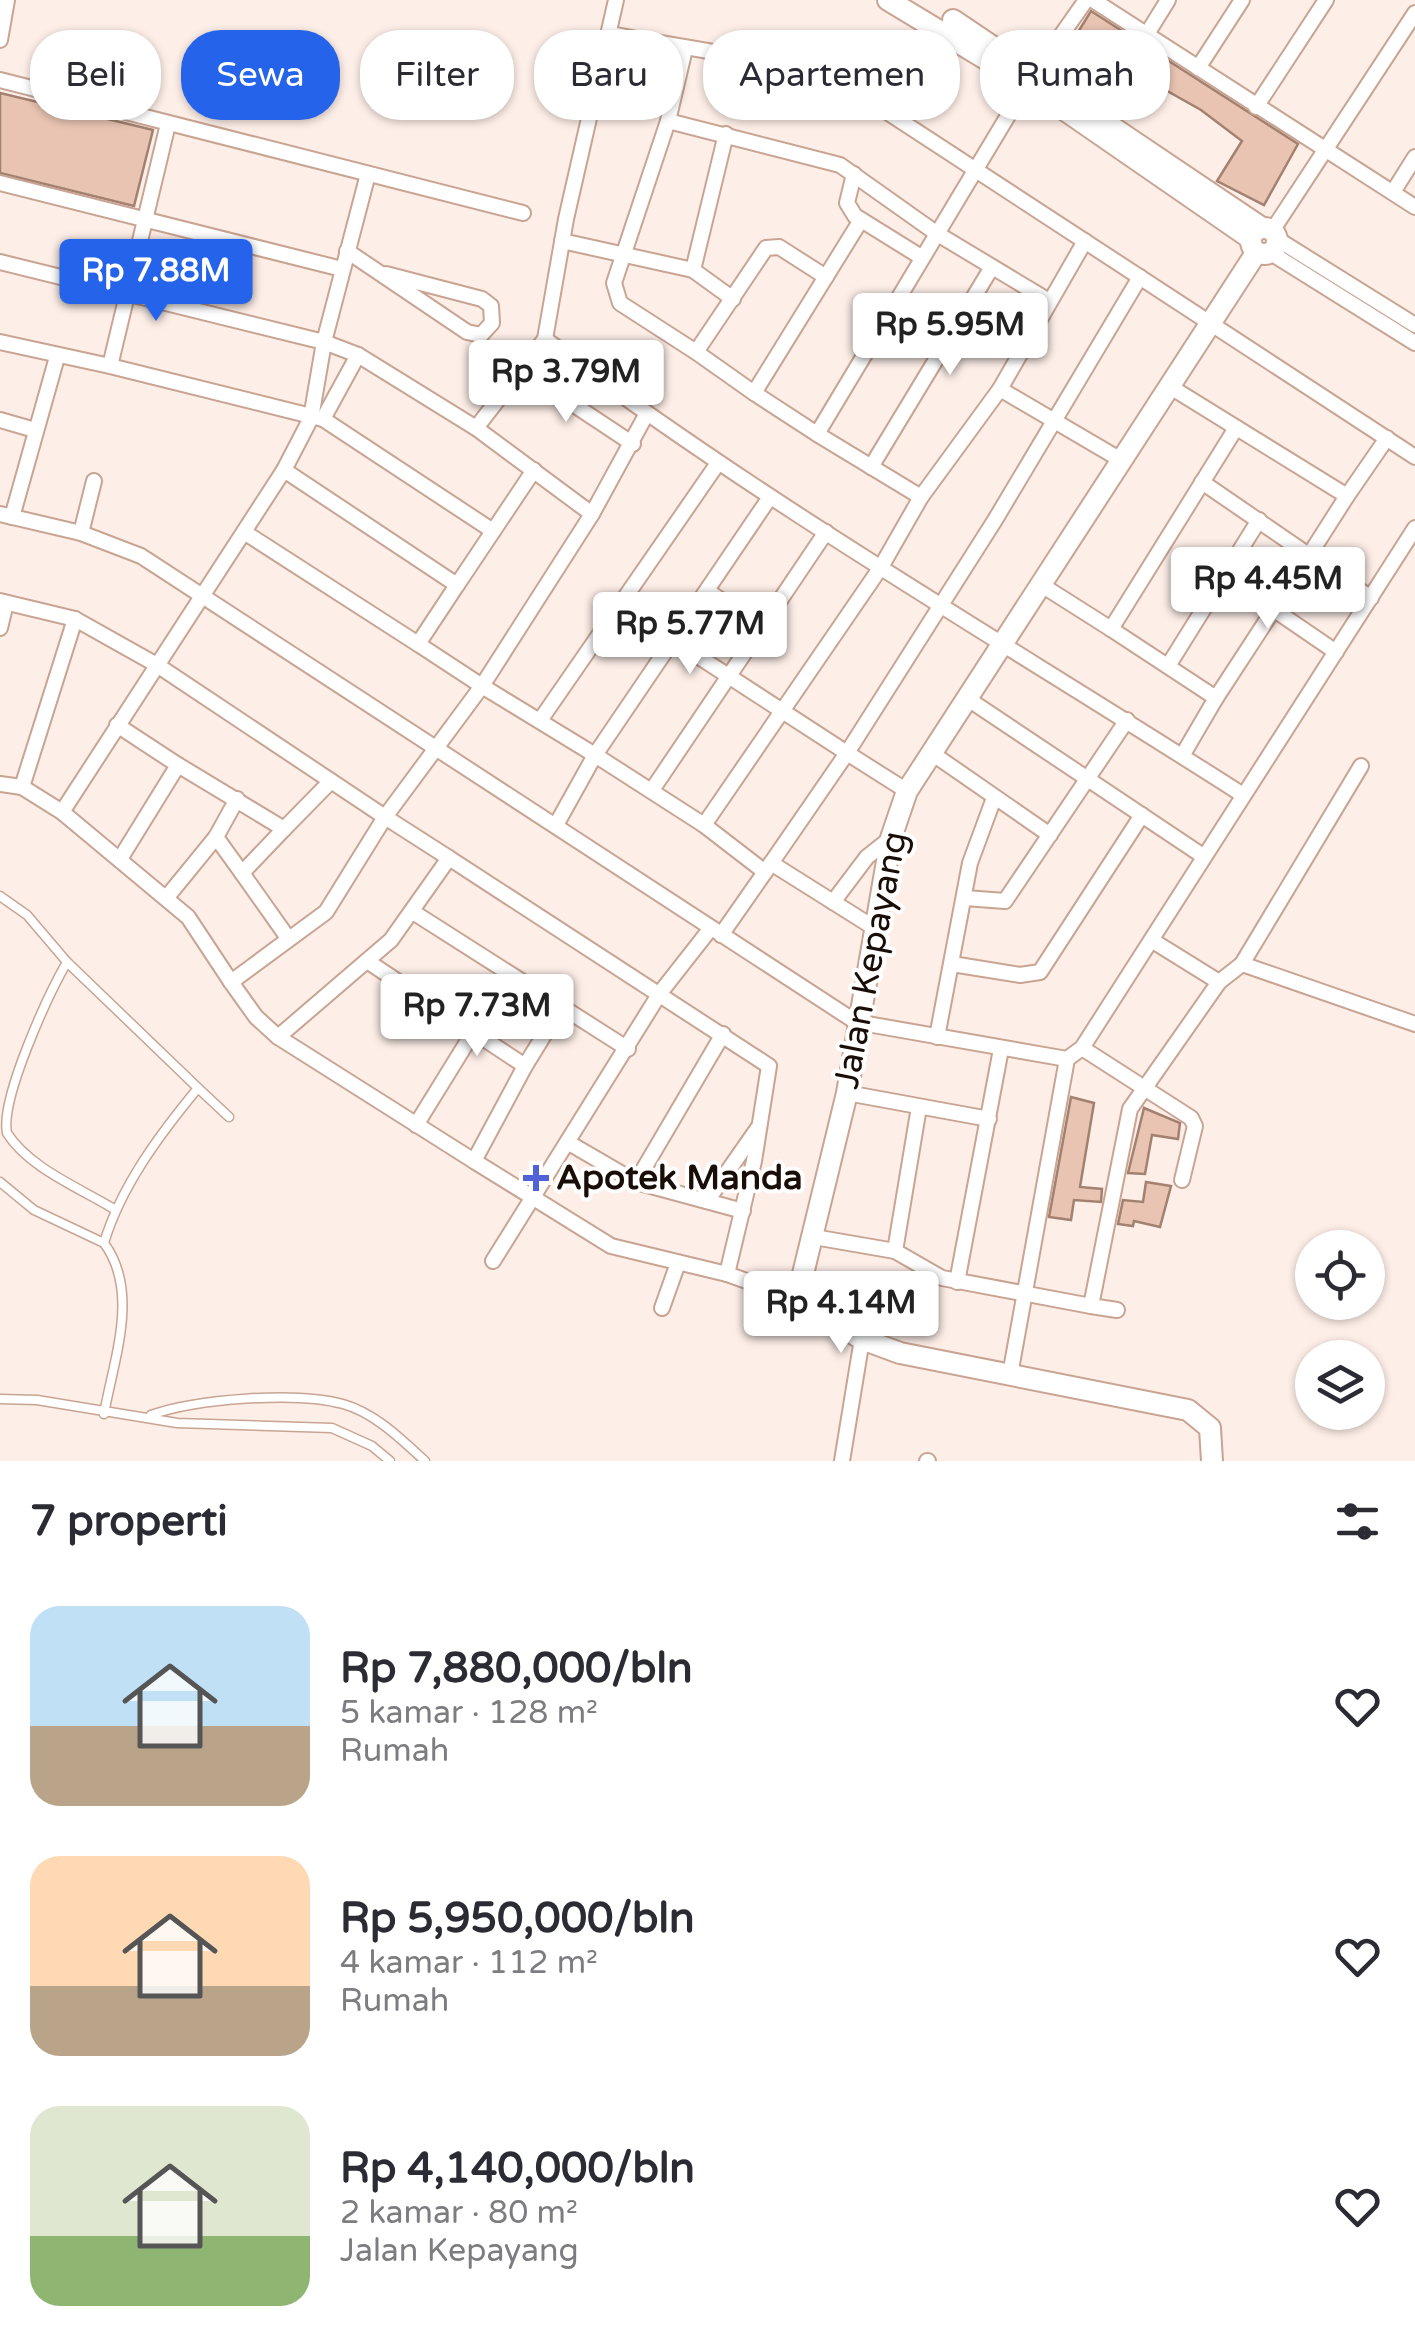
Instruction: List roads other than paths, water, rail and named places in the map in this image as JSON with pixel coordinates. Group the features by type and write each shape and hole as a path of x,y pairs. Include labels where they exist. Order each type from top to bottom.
{"street":[{"path":"0,40 7,0"},
{"path":"611,30 616,0"},
{"path":"888,0 980,50"},
{"path":"922,0 980,42"},
{"path":"1067,30 1090,0 1139,30"},
{"path":"1149,30 1168,0"},
{"path":"1198,68 1242,0"},
{"path":"1256,107 1326,0"},
{"path":"1265,240 1415,13"},
{"path":"922,497 817,434 620,303 614,283 668,121 685,49 838,83 1415,458"},
{"path":"1170,50 1415,207"},
{"path":"0,80 524,213"},
{"path":"476,428 545,339 562,241 590,120"},
{"path":"817,434 1006,120"},
{"path":"1092,120 1415,343"},
{"path":"668,121 800,151 854,174 936,233 1048,301"},
{"path":"110,366 168,124"},
{"path":"693,270 726,134"},
{"path":"1393,192 1415,157"},
{"path":"317,418 324,342 368,174"},
{"path":"854,174 847,203 862,220 921,257"},
{"path":"0,182 342,268"},
{"path":"754,392 862,220"},
{"path":"1265,240 1415,326"},
{"name":"Jalan Kepayang","path":"804,1302 802,1278 846,1094 891,838 907,791 1265,240"},
{"path":"562,241 693,270 733,299"},
{"path":"704,825 881,567 922,497 1000,389 1085,241"},
{"path":"696,352 770,246 826,277"},
{"path":"347,251 467,332 481,336 492,323 490,306 482,299 386,274"},
{"path":"0,262 324,342 358,355 476,428 592,514"},
{"path":"871,467 992,267"},
{"path":"492,1261 660,994 768,868 847,752 1140,277"},
{"path":"545,339 646,415 770,498 1243,795"},
{"path":"0,342 317,418 493,532"},
{"path":"62,812 358,355"},
{"path":"58,357 6,515 81,533 141,556 856,1022 1066,1059 1082,1048 1415,528"},
{"path":"523,371 632,444"},
{"path":"1168,386 1347,496"},
{"path":"1000,389 1121,460"},
{"path":"231,982 326,912 386,818 482,686 592,514 646,415"},
{"path":"0,420 35,430"},
{"path":"1111,629 1236,428"},
{"path":"1310,554 1387,438"},
{"path":"541,719 718,463"},
{"path":"284,470 457,585"},
{"path":"418,644 534,470"},
{"path":"81,533 94,481"},
{"path":"1202,482 1371,598"},
{"path":"556,825 595,755 770,498"},
{"path":"1168,666 1259,520"},
{"path":"244,532 652,790 768,868 876,930"},
{"path":"652,790 826,532"},
{"path":"1225,576 1336,652"},
{"path":"1040,584 1216,698"},
{"path":"706,590 764,627"},
{"path":"0,628 3,602 75,619 157,665 769,1066 744,1210 727,1274"},
{"path":"1182,756 1274,610"},
{"path":"22,786 75,619"},
{"path":"673,640 784,708 907,791"},
{"path":"968,698 1203,856"},
{"path":"966,898 1005,901 1127,720"},
{"path":"117,725 284,829"},
{"path":"933,754 1050,835"},
{"path":"120,858 178,765"},
{"path":"1091,1306 1130,1109 1218,982 1242,964 1361,766"},
{"path":"242,873 331,780"},
{"path":"0,784 22,786 62,812 167,897 188,917 256,1017 278,1037 612,1246 727,1274 804,1302 862,1339 900,1353 1188,1410 1210,1428 1212,1461"},
{"path":"167,897 216,837 237,798"},
{"path":"937,1036 974,849 994,798"},
{"path":"952,964 1020,975 1040,972 1142,815"},
{"path":"216,837 288,938"},
{"path":"833,902 868,857 891,838"},
{"path":"278,1037 367,961 414,912 448,858"},
{"path":"414,912 560,1010 628,1049"},
{"path":"1152,941 1218,982"},
{"path":"367,961 525,1066"},
{"path":"1242,964 1415,1024"},
{"path":"474,1161 560,1010"},
{"path":"416,1125 474,1031"},
{"path":"636,1182 724,1034"},
{"path":"957,1282 1001,1048"},
{"path":"1082,1048 1191,1118 1195,1126 1182,1180"},
{"path":"1010,1375 1066,1059"},
{"path":"846,1094 989,1119"},
{"path":"895,1251 919,1107"},
{"path":"707,1201 760,1125"},
{"path":"569,1144 636,1182 744,1210"},
{"path":"814,1237 895,1251 942,1278 957,1282 1116,1310"},
{"path":"662,1308 678,1263"},
{"path":"842,1461 862,1339"}],"lane":[{"path":"0,896 27,916 67,962 229,1117"},
{"path":"67,962 15,1064 0,1116 6,1133 31,1158 114,1209"},
{"path":"104,1243 114,1209 171,1120 198,1088"},
{"path":"0,1182 34,1210 104,1243 122,1272 123,1312 104,1414"},
{"path":"0,1400 37,1400 104,1414 178,1423 332,1428 372,1446 390,1461"},
{"path":"147,1417 183,1404 206,1401 342,1404 372,1417 425,1461"}],"place":[{"name":"Apotek Manda","path":"536,1178"}]}
